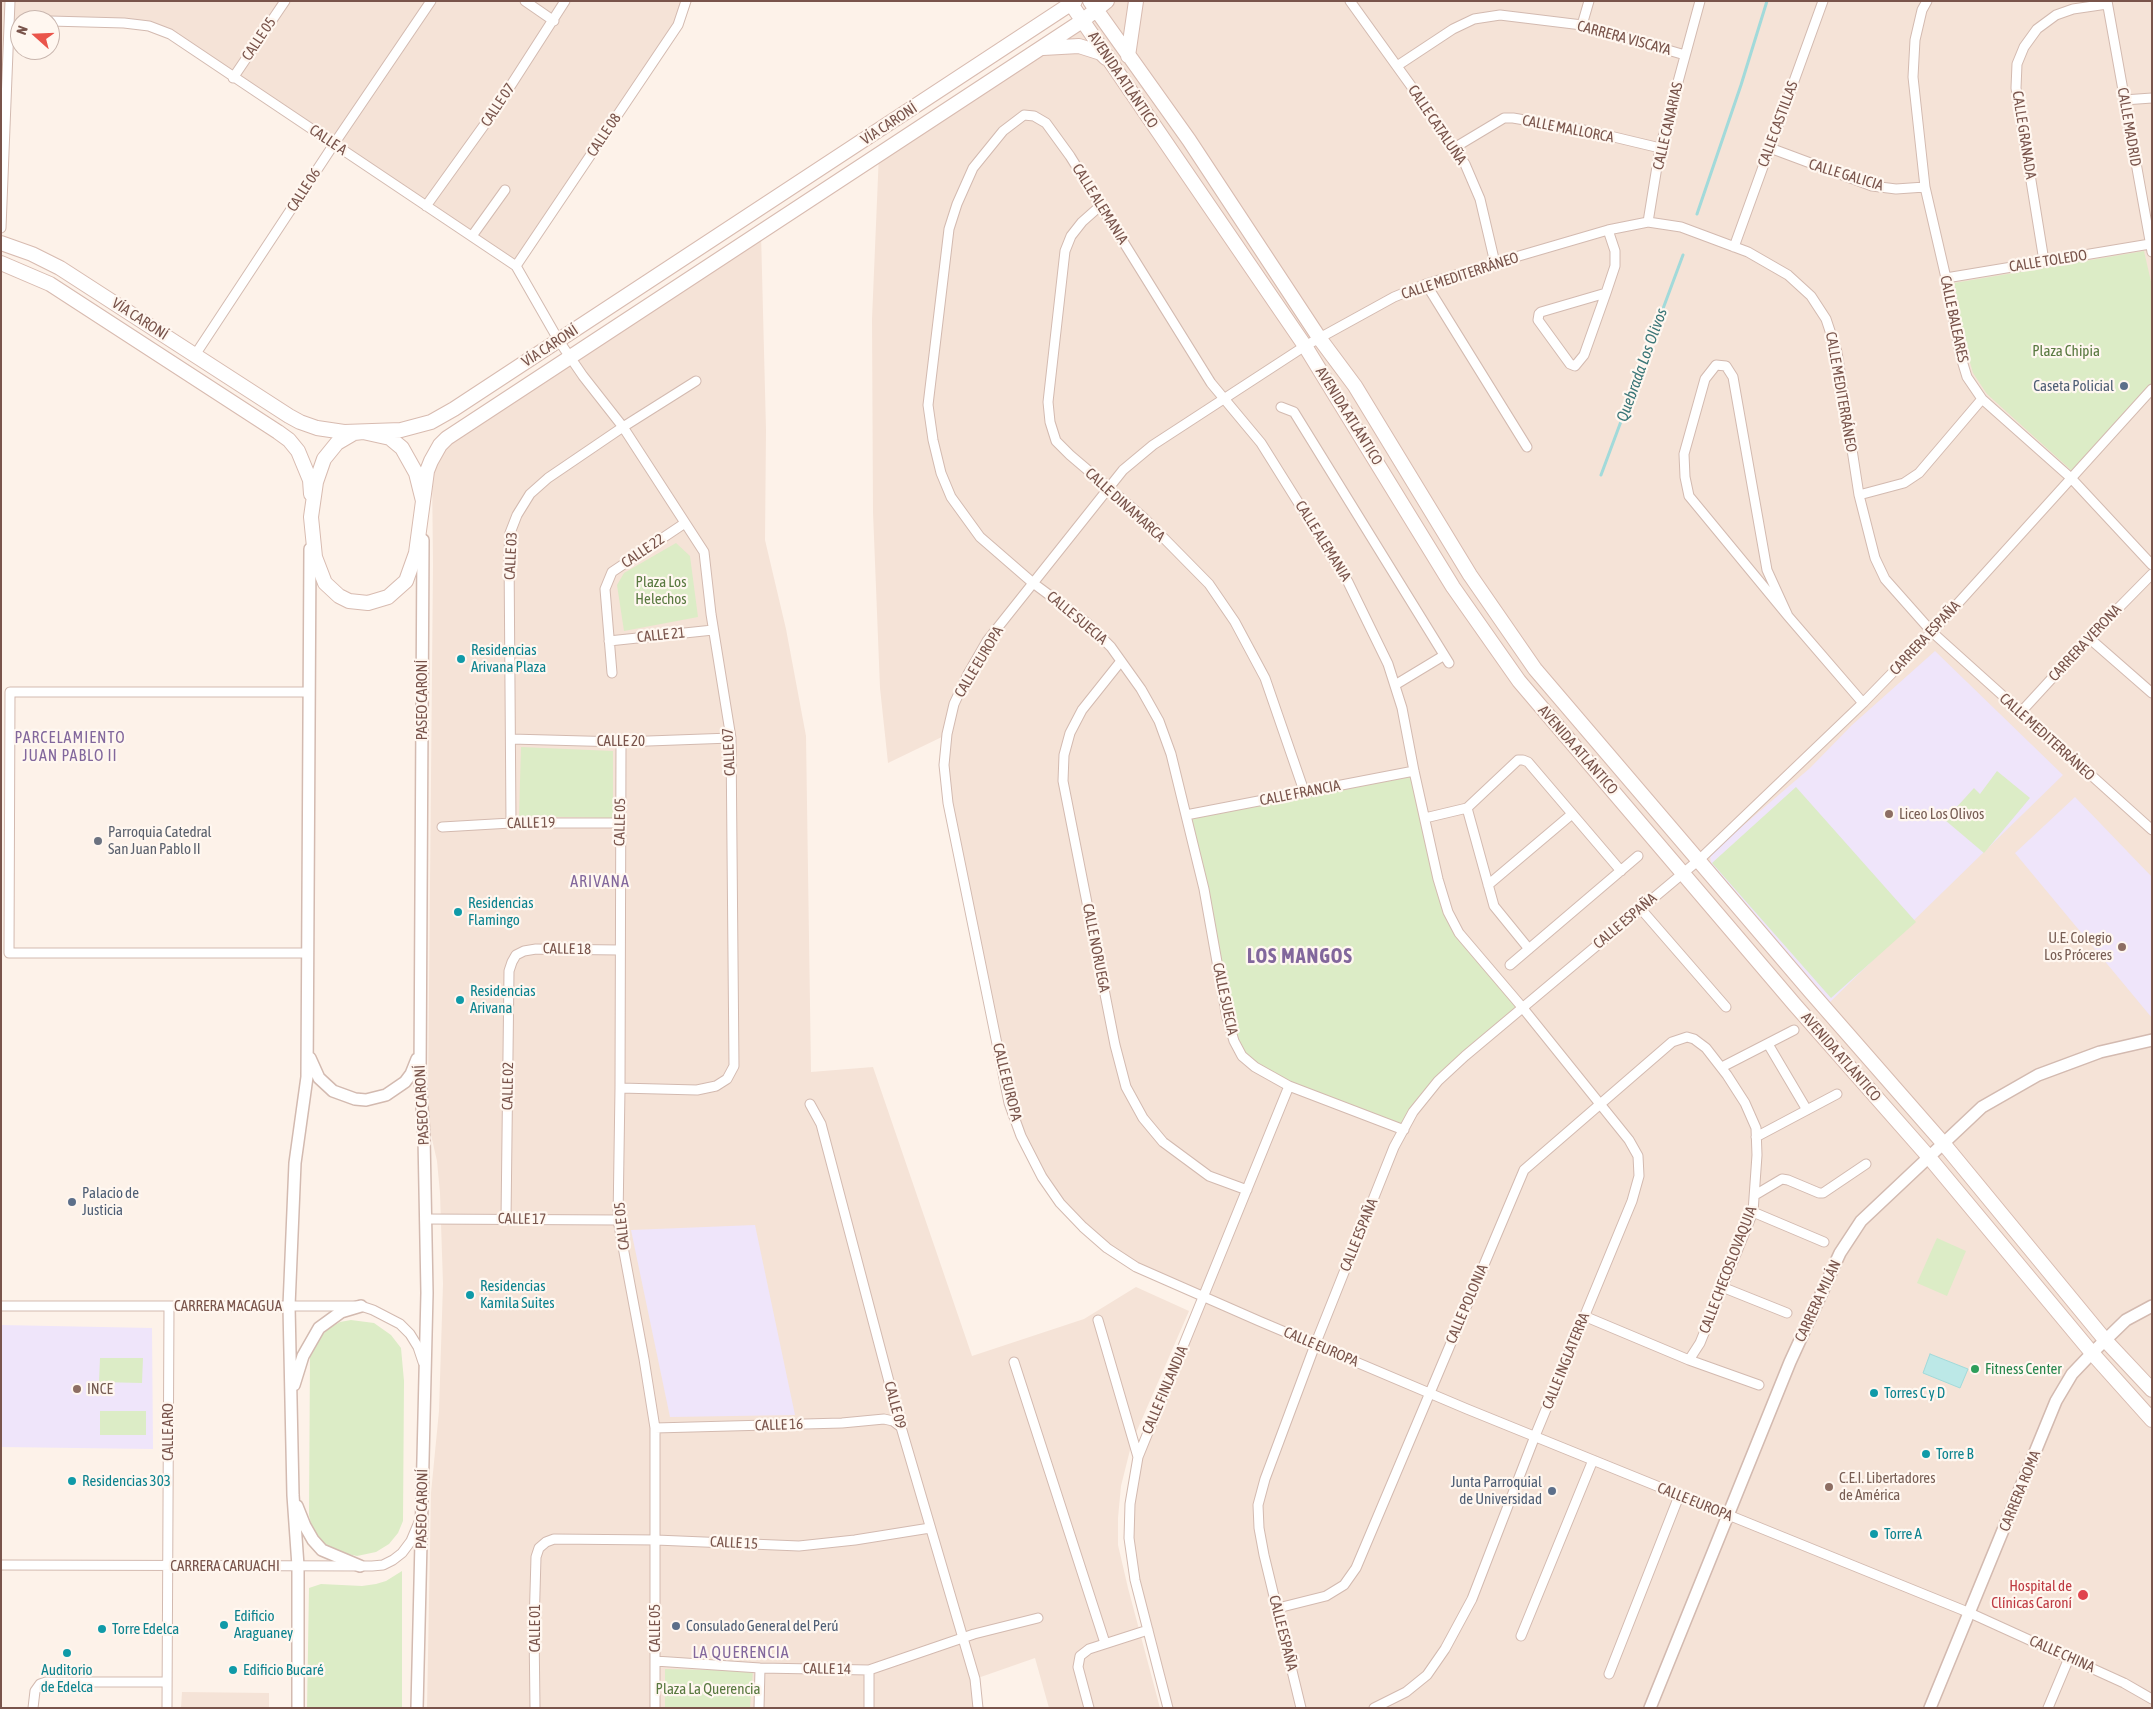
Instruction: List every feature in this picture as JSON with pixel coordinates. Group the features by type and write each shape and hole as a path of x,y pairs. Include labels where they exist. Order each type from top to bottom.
{"main road":[{"path":"1048,19 1055,1"},
{"path":"1128,56 1136,1"},
{"name":"VÍA CARONÍ","path":"1,243 32,254 60,268 300,422 331,430 362,432 401,430 444,416 1072,2"},
{"name":"AVENIDA ATLÁNTICO","path":"1072,2 1082,20 1305,346 1453,587 1519,681 1795,1004 1928,1156 2092,1353 2152,1420"},
{"name":"VÍA CARONÍ","path":"423,501 427,471 440,444 457,430 1040,48 1082,20 1097,4"},
{"name":"AVENIDA ATLÁNTICO","path":"1097,4 1128,56 1189,140 1320,339 1355,386 1470,575 1535,668 1700,859 1810,991 1943,1143 2106,1341 2152,1390"},
{"path":"1040,48 1079,46 1100,53 1114,65"},
{"name":"VÍA CARONÍ","path":"1,263 37,277 289,440 298,451 310,480 311,517"},
{"name":"PASEO CARONÍ","path":"362,432 390,438 402,448 416,474 423,501 416,553 406,581 388,598 368,603 349,600 339,596 325,583 315,557 311,517 316,482 324,460 337,443 362,432"}],"street":[{"path":"1,228 4,101 10,1"},
{"name":"CALLE 05","path":"233,78 285,1"},
{"name":"CALLE 06","path":"196,355 334,144 431,1"},
{"path":"525,1 554,21"},
{"name":"CALLE 07","path":"426,206 496,110 565,1"},
{"name":"CALLE 08","path":"516,266 678,25 686,1"},
{"name":"CALLE CATALUÑA","path":"1350,1 1465,164 1480,199 1494,263"},
{"path":"1582,25 1589,1"},
{"name":"CALLE CANARIAS","path":"1648,222 1660,148 1700,1"},
{"name":"CALLE CASTILLAS","path":"1734,247 1823,1"},
{"name":"CALLE BALEARES","path":"1927,1 1922,10 1915,40 1913,78 1925,187 1946,278 1960,354 1967,377 1982,399 2071,478 2152,565"},
{"name":"CALLE MADRID","path":"2107,2 2151,248"},
{"name":"CALLE GRANADA","path":"2044,261 2016,88 2017,64 2024,47 2036,29 2056,15 2073,8 2107,2"},
{"name":"CARRERA VISCAYA","path":"1397,66 1452,29 1474,20 1500,15 1582,25 1685,55"},
{"name":"CALLE A","path":"60,21 124,23 149,26 170,34 516,266 559,341 570,356"},
{"path":"2124,100 2152,98"},
{"name":"CALLE SUECIA","path":"1034,116 1024,115 1003,131 973,168 956,204 949,229 928,404 933,440 941,473 951,497 980,537 1033,582 1087,623 1111,647 1141,689 1159,721 1171,754 1204,889 1228,1018 1234,1041 1242,1056 1255,1067 1290,1086 1404,1130"},
{"name":"CALLE ALEMANIA","path":"1034,116 1046,123 1070,156 1211,383 1262,443 1348,582 1388,664 1402,708 1438,879 1448,912 1459,933 1522,1007"},
{"name":"CALLE MALLORCA","path":"1454,148 1504,118 1589,131 1660,148"},
{"name":"CALLE GALICIA","path":"1770,148 1872,186 1896,189 1925,187"},
{"path":"472,236 505,190"},
{"name":"CALLE DINAMARCA","path":"1100,206 1082,222 1071,236 1065,250 1048,402 1050,422 1056,440 1108,489 1144,518 1209,584 1235,622 1265,678 1304,791"},
{"name":"CALLE MEDITERRÁNEO","path":"1305,346 1394,297 1426,284 1608,230 1648,222 1682,227 1748,252 1788,275 1811,296 1826,319 1836,352 1859,495 1875,558 1885,579 1932,632 2152,830"},
{"path":"1606,293 1539,314 1538,320 1570,364 1575,366 1584,355 1616,266 1615,250 1608,230"},
{"name":"CALLE TOLEDO","path":"1946,278 2044,261 2151,248"},
{"path":"1426,284 1527,447"},
{"name":"CALLE EUROPA","path":"1305,346 1152,445 1123,470 987,641 968,674 954,704 947,734 944,765 948,803 1009,1103 1022,1136 1042,1177 1060,1203 1083,1227 1108,1248 1136,1267 1430,1393 1970,1613"},
{"name":"CALLE 07","path":"570,356 623,427 704,552 713,630 731,738 734,1066 727,1079 716,1086 697,1090 620,1088"},
{"path":"1788,616 1767,570 1733,377 1726,366 1716,365 1705,379 1684,454 1685,477 1689,496 1788,616 1863,703"},
{"name":"CALLE 03","path":"511,823 510,533 517,515 530,494 548,478 623,427 696,381"},
{"name":"CARRERA ESPAÑA","path":"1683,872 1700,859 1863,703 1932,632 2152,389"},
{"path":"1859,495 1904,484 1920,473 1982,399"},
{"path":"1281,407 1294,412 1446,660 1395,685"},
{"name":"PASEO CARONÍ","path":"417,1708 427,1293 424,1137 420,1099 423,501"},
{"name":"PASEO CARONÍ","path":"298,1708 298,1566 293,1495 289,1306 295,1163 305,1104 307,1046 311,517"},
{"name":"CALLE 22","path":"612,673 605,589 612,572 685,523"},
{"name":"CARRERA VERONA","path":"2020,713 2089,638 2152,574"},
{"name":"CALLE 21","path":"609,640 713,630"},
{"path":"2089,638 2152,693"},
{"name":"CALLE NORUEGA","path":"1121,661 1082,710 1070,733 1064,755 1063,781 1115,1045 1126,1087 1143,1118 1163,1142 1209,1176 1247,1190"},
{"path":"308,953 9,953 10,692 309,692"},
{"name":"CALLE 20","path":"511,739 621,742 731,738"},
{"name":"CALLE 05","path":"621,742 618,1220 655,1428 655,1708"},
{"path":"1426,818 1467,808 1518,760 1528,762 1621,871"},
{"name":"CALLE FRANCIA","path":"1186,815 1414,771"},
{"path":"1467,808 1494,906 1529,949"},
{"path":"1488,885 1572,814"},
{"name":"CALLE 19","path":"442,827 511,823 620,823"},
{"path":"1510,965 1638,856"},
{"name":"CALLE ESPAÑA","path":"1301,1708 1264,1555 1259,1528 1258,1505 1264,1479 1315,1345 1394,1148 1413,1112 1438,1081 1464,1056 1683,872"},
{"path":"1640,908 1726,1007"},
{"name":"CALLE 18","path":"516,955 524,950 536,949 620,950"},
{"name":"CALLE 02","path":"506,1219 509,971 516,955"},
{"name":"CALLE INGLATERRA","path":"1374,1708 1406,1692 1428,1675 1445,1649 1472,1599 1535,1436 1632,1200 1639,1176 1638,1156 1634,1148 1522,1007"},
{"path":"1722,1067 1794,1030"},
{"name":"CALLE POLONIA","path":"1278,1608 1326,1596 1344,1586 1356,1568 1524,1170 1672,1042 1687,1037 1694,1039 1706,1048"},
{"name":"CARRERA MILÁN","path":"1650,1708 1790,1362 1840,1253 1861,1220 1982,1107 2038,1075 2100,1052 2152,1040"},
{"path":"1768,1044 1807,1110"},
{"path":"307,1046 314,1070 326,1085 344,1096 366,1100 386,1095 405,1082 412,1074 420,1051"},
{"name":"CALLE CHECOSLOVAQUIA","path":"1689,1360 1700,1343 1753,1212 1755,1196 1756,1128 1745,1103 1722,1067 1706,1048"},
{"name":"CALLE FINLANDIA","path":"1168,1708 1135,1580 1129,1538 1130,1504 1138,1457 1290,1086"},
{"path":"1756,1137 1837,1094"},
{"name":"CALLE 09","path":"810,1104 821,1124 901,1427 975,1679 978,1708"},
{"path":"1755,1196 1782,1179 1823,1193 1866,1164"},
{"path":"1753,1212 1824,1242"},
{"name":"CALLE 17","path":"425,1218 618,1220"},
{"path":"1722,1287 1787,1313"},
{"name":"CARRERA MACAGUA","path":"1,1306 361,1306 388,1317 410,1334 418,1347 425,1367"},
{"name":"CALLE ARO","path":"167,1708 169,1306"},
{"path":"291,1395 303,1356 319,1328 340,1312 361,1306"},
{"name":"CARRERA ROMA","path":"1930,1708 2056,1402 2072,1374 2092,1353 2126,1320 2152,1306"},
{"path":"1584,1316 1689,1360 1759,1385"},
{"path":"1098,1320 1138,1457"},
{"path":"1014,1362 1105,1644"},
{"name":"CALLE 16","path":"655,1428 842,1423 884,1419 893,1421 901,1427"},
{"path":"1521,1636 1593,1460"},
{"path":"293,1495 305,1526 313,1540 322,1550 360,1566"},
{"path":"1609,1674 1679,1496"},
{"name":"CARRERA CARUACHI","path":"1,1565 383,1565 393,1560 411,1541 422,1514"},
{"name":"CALLE 15","path":"539,1548 546,1542 554,1539 656,1540 799,1546 855,1540 930,1528"},
{"name":"CALLE 01","path":"535,1708 534,1618 536,1557 539,1548"},
{"name":"CALLE CHINA","path":"1970,1613 2124,1683 2152,1699"},
{"name":"CALLE 14","path":"655,1661 760,1668 869,1670 964,1639 1038,1618"},
{"path":"1089,1708 1078,1662 1084,1652 1148,1630"},
{"path":"2048,1708 2069,1658"},
{"path":"759,1708 760,1668"},
{"path":"869,1670 869,1708"},
{"path":"33,1708 35,1691 40,1684 46,1682 167,1682"}],"shaded area":[{"path":"1,1 686,1 678,25 517,264 170,34 149,26 60,21 60,10 10,10 7,101 1,101"},
{"path":"1107,1 2152,1 2152,1708 1168,1708 1129,1538 1138,1457 1204,1297 1136,1267 1083,1227 1042,1177 1009,1103 948,803 946,735 888,763 880,688 873,512 872,319 879,153"},
{"path":"761,233 766,430 765,540 786,629 806,736 811,1072 873,1067 972,1356 1084,1319 1136,1287 1189,1311 1132,1442 1121,1486 1118,1518 1118,1545 1160,1708 1049,1708 1035,1658 975,1679 978,1708 427,1708 431,1493 439,1411 443,1284 440,1193 437,1161 429,1126 428,1096 433,565 432,471 439,448"},
{"name":"Liceo Los Olivos","path":"1935,651 2063,775 1829,1003 1711,867 1710,854 1810,768 1852,725"},
{"name":"U.E. Colegio Los Próceres","path":"2075,797 2152,877 2152,1018 2015,853"},
{"path":"755,1225 795,1415 670,1417 631,1230"},
{"name":"INCE","path":"1,1325 152,1328 153,1449 1,1447"},
{"path":"182,1692 269,1693 269,1708 181,1708"}],"green space":[{"name":"Plaza Chipia","path":"2144,251 2152,286 2152,383 2072,471 1987,394 1973,373 1965,345 1954,283"},
{"name":"Plaza Los Helechos","path":"676,543 690,556 698,617 624,631 617,585 624,573"},
{"path":"521,747 613,751 613,818 519,816"},
{"path":"1414,771 1448,912 1522,1007 1465,1056 1404,1130 1255,1067 1234,1041 1186,815"},
{"path":"1997,771 2030,798 1984,853 1945,820 1974,788 1980,794"},
{"path":"1796,787 1916,922 1831,998 1712,863"},
{"path":"1937,1238 1966,1251 1947,1296 1917,1283"},
{"path":"351,1320 374,1323 391,1335 401,1348 404,1381 403,1521 398,1533 389,1544 376,1552 357,1556 331,1548 321,1541 312,1528 309,1515 310,1354 328,1329 340,1322"},
{"path":"100,1358 143,1358 142,1383 99,1382"},
{"path":"100,1411 146,1411 146,1435 100,1435"},
{"path":"402,1571 402,1708 307,1708 309,1588 321,1584 362,1586 376,1584 386,1581"},
{"name":"Plaza La Querencia","path":"665,1669 753,1671 750,1708 665,1708"}],"water":[{"path":"1930,1354 1968,1369 1960,1388 1923,1373"}],"waterway":[{"name":"Quebrada Los Olivos","path":"1697,214 1741,85 1767,1"},
{"name":"Quebrada Los Olivos","path":"1601,475 1683,255"}],"place":[{"name":"Caseta Policial","path":"2124,386"},
{"name":"Residencias Arivana Plaza","path":"461,659"},
{"name":"Liceo Los Olivos","path":"1889,814"},
{"name":"Parroquia Catedral San Juan Pablo II","path":"98,841"},
{"name":"Residencias Flamingo","path":"458,912"},
{"name":"U.E. Colegio Los Próceres","path":"2122,947"},
{"name":"Residencias Arivana","path":"460,1000"},
{"name":"Palacio de Justicia","path":"72,1202"},
{"name":"Residencias Kamila Suites","path":"470,1295"},
{"name":"Fitness Center","path":"1975,1369"},
{"name":"INCE","path":"77,1389"},
{"name":"Torres C y D","path":"1874,1393"},
{"name":"Torre B","path":"1926,1454"},
{"name":"Residencias 303","path":"72,1481"},
{"name":"C.E.I. Libertadores de América","path":"1829,1487"},
{"name":"Junta Parroquial de Universidad","path":"1552,1491"},
{"name":"Torre A","path":"1874,1534"},
{"name":"Hospital de Clínicas Caroní","path":"2083,1595"},
{"name":"Edificio Araguaney","path":"224,1625"},
{"name":"Consulado General del Perú","path":"676,1626"},
{"name":"Torre Edelca","path":"102,1629"},
{"name":"Auditorio de Edelca","path":"67,1653"},
{"name":"Edificio Bucaré","path":"233,1670"}],"district":[{"name":"PARCELAMIENTO JUAN PABLO II","path":"70,747"},
{"name":"ARIVANA","path":"600,882"},
{"name":"LOS MANGOS","path":"1300,957"},
{"name":"LA QUERENCIA","path":"741,1653"}]}
